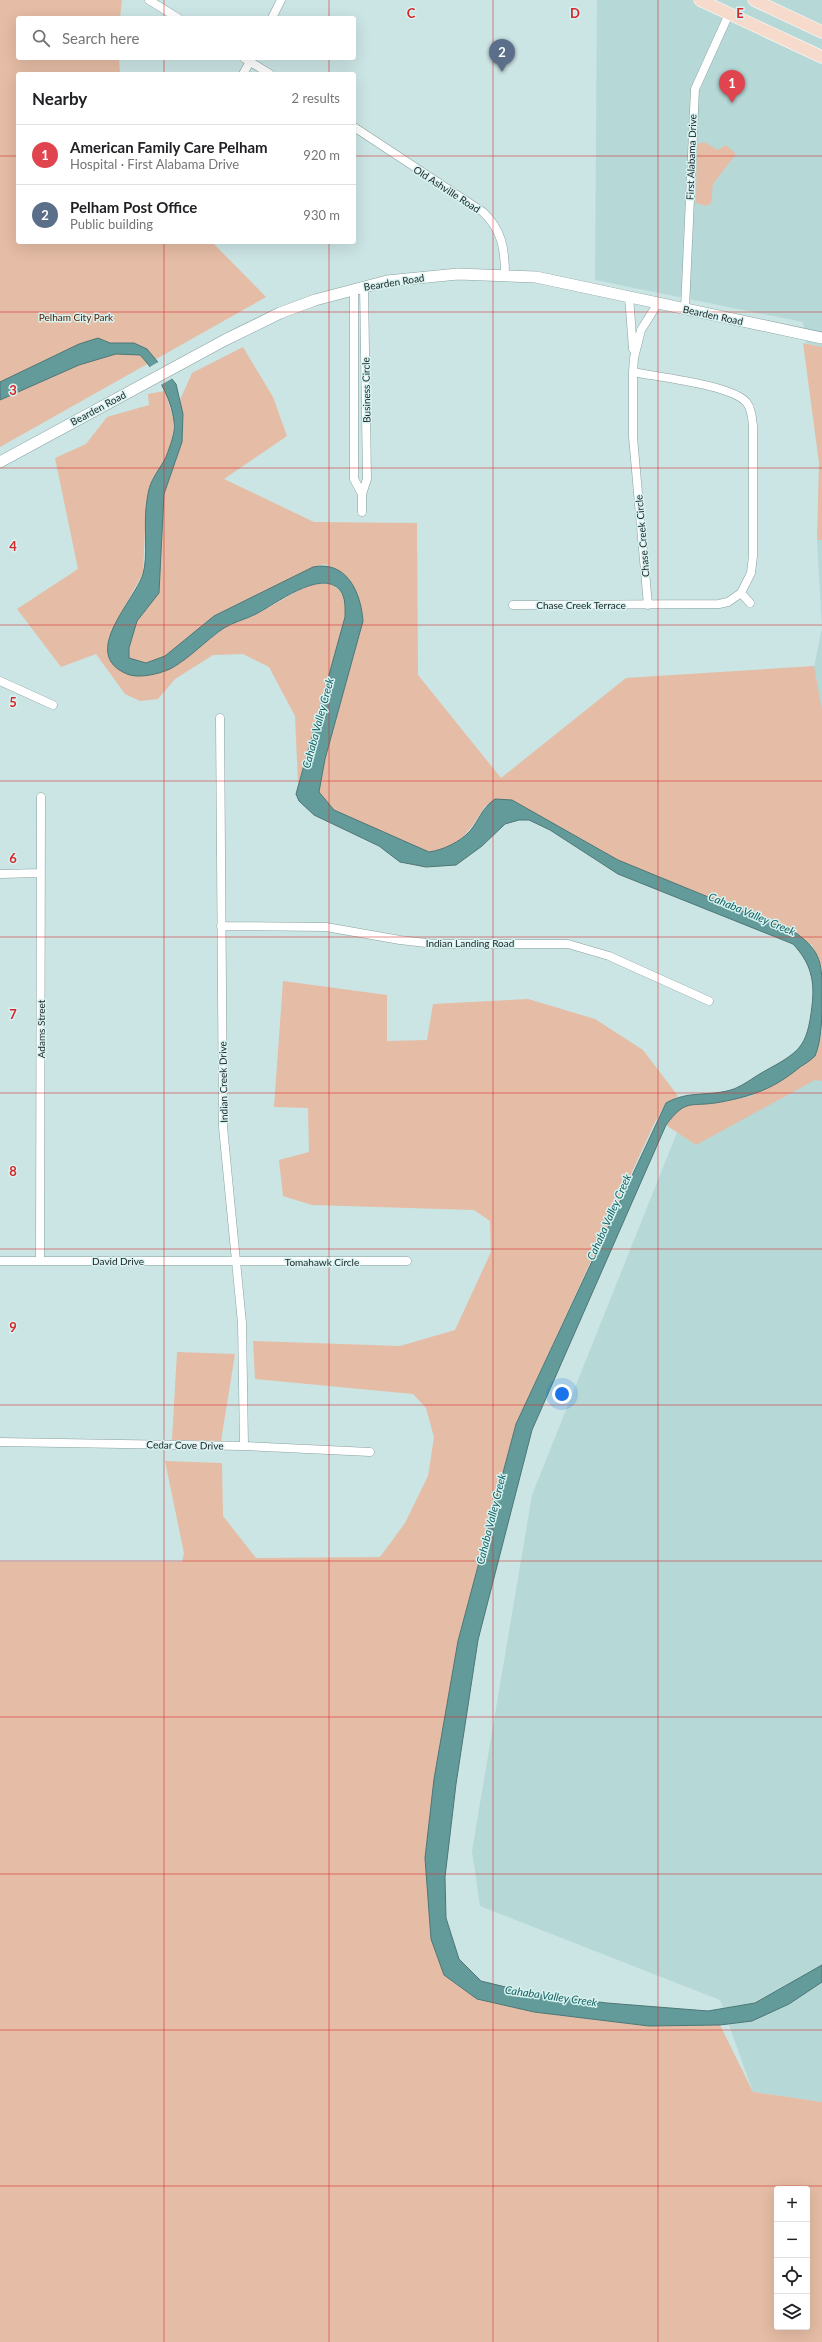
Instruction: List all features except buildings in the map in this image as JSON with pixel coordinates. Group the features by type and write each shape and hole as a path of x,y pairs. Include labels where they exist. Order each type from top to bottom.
{"main road":[{"path":"700,0 822,58"},
{"path":"754,0 822,32"}],"street":[{"path":"149,0 175,16"},
{"path":"273,16 281,0"},
{"name":"First Alabama Drive","path":"685,308 695,89 729,14"},
{"path":"244,72 249,60"},
{"path":"250,60 267,72"},
{"name":"Old Ashville Road","path":"356,128 484,212 498,230 503,242 505,274"},
{"name":"Bearden Road","path":"0,462 142,385 280,313 359,287 411,278 458,274 505,274 567,282 822,338"},
{"name":"Business Circle","path":"359,287 354,479 362,494"},
{"name":"Business Circle","path":"359,287 367,479 362,494 362,512"},
{"name":"Chase Creek Circle","path":"629,296 634,358 632,430 648,605"},
{"name":"Chase Creek Circle","path":"634,358 641,330 658,303"},
{"path":"633,372 724,390 741,397 750,409 753,426 753,556 750,577 741,593 728,602 719,604 648,605"},
{"path":"741,593 750,603"},
{"name":"Chase Creek Terrace","path":"513,605 648,605"},
{"path":"0,680 53,705"},
{"name":"Indian Creek Drive","path":"220,718 223,1127 242,1323 244,1446"},
{"name":"Adams Street","path":"40,1261 41,797"},
{"path":"0,874 40,873"},
{"name":"Indian Landing Road","path":"221,926 326,927 400,940 435,944 568,944 609,956 709,1001"},
{"name":"David Drive","path":"0,1261 236,1262"},
{"name":"Tomahawk Circle","path":"236,1262 407,1261"},
{"name":"Cedar Cove Drive","path":"0,1442 244,1446 370,1452"}],"shaded area":[{"path":"597,0 822,0 822,347 806,343 803,322 595,280"},
{"path":"817,540 822,540 822,628"},
{"path":"822,628 822,790 798,745"},
{"path":"822,930 822,2102 753,2092 720,2000 480,1906 472,1851 532,1495 678,1130 728,1102 816,1035"}],"green space":[{"name":"Pelham City Park","path":"0,0 122,0 120,16 16,16 16,60 119,60 120,72 16,72 16,244 214,244 266,297 0,447"},
{"path":"704,142 718,150 726,145 736,154 713,184 711,203 706,206 696,203 697,144"},
{"path":"803,343 822,347 822,540 817,540 819,463"},
{"path":"243,347 273,397 287,436 224,479 314,522 417,523 418,675 501,778 626,678 814,666 822,710 822,968 812,945 618,860 512,800 485,806 463,837 448,847 429,852 334,810 319,792 325,759 363,621 343,573 325,564 313,567 215,616 165,656 146,663 129,658 129,648 137,621 159,593 164,494 182,442 183,414 180,400 192,373"},
{"path":"165,391 174,421 172,442 165,459 151,482 146,509 143,573 111,632 127,674 147,675 169,669 226,627 257,614 299,590 314,584 331,584 339,590 345,599 345,617 307,758 298,783 295,716 269,667 243,654 213,655 175,679 158,699 140,701 125,694 96,654 61,667 17,609 78,569 55,458 86,444 107,417 149,405 148,394"},
{"path":"283,981 387,995 387,1041 427,1040 433,1004 528,999 595,1019 643,1050 678,1096 666,1103 654,1124 516,1424 458,1641 431,1939 477,1999 534,2012 649,2026 720,2025 753,2092 822,2102 822,2342 0,2342 0,1562 182,1562 184,1553 165,1461 222,1463 223,1516 256,1558 380,1557 405,1523 428,1476 434,1437 426,1408 413,1394 255,1379 253,1341 400,1346 455,1330 491,1252 490,1221 474,1210 312,1205 283,1196 279,1160 309,1152 308,1108 274,1107"},
{"path":"822,1034 822,1081 815,1080 696,1145 666,1125 678,1109 688,1104 718,1103 752,1096 815,1055"},
{"path":"177,1352 235,1354 221,1441 172,1440"}],"water":[{"name":"Cahaba Valley Creek","path":"98,338 110,343 134,343 147,349 176,384 183,414 182,442 164,494 159,593 137,621 129,648 129,658 146,663 165,656 214,616 313,567 325,566 335,569 350,581 355,590 362,610 363,621 325,759 319,792 334,810 429,852 451,845 466,835 481,814 495,799 512,800 618,860 796,933 811,946 819,960 822,975 822,1019 819,1042 815,1056 772,1086 733,1100 684,1107 673,1116 666,1125 532,1430 478,1640 456,1784 445,1877 446,1918 459,1959 481,1981 534,1994 607,2003 708,2011 755,2003 822,1965 822,1982 789,2004 752,2021 720,2025 649,2026 534,2012 477,1999 444,1975 431,1939 425,1858 434,1779 458,1641 516,1424 666,1103 683,1096 717,1093 734,1089 793,1054 804,1041 810,1020 813,988 808,965 793,944 618,874 550,830 529,820 519,820 505,824 482,846 456,865 426,867 400,862 379,846 314,815 299,801 296,794 345,617 345,603 343,596 340,590 332,584 321,583 298,590 256,614 224,628 184,660 165,671 137,676 127,674 114,665 108,654 109,641 121,613 138,586 143,574 145,559 146,508 149,491 152,481 166,457 173,434 174,421 170,403 162,385 152,369 140,355 116,354 79,365 0,400 0,382 79,344"}],"pier":[{"path":"160,361 173,378 159,386 148,368"}],"place":[{"name":"Pelham Post Office","path":"502,72"},
{"name":"American Family Care Pelham","path":"732,103"}]}
